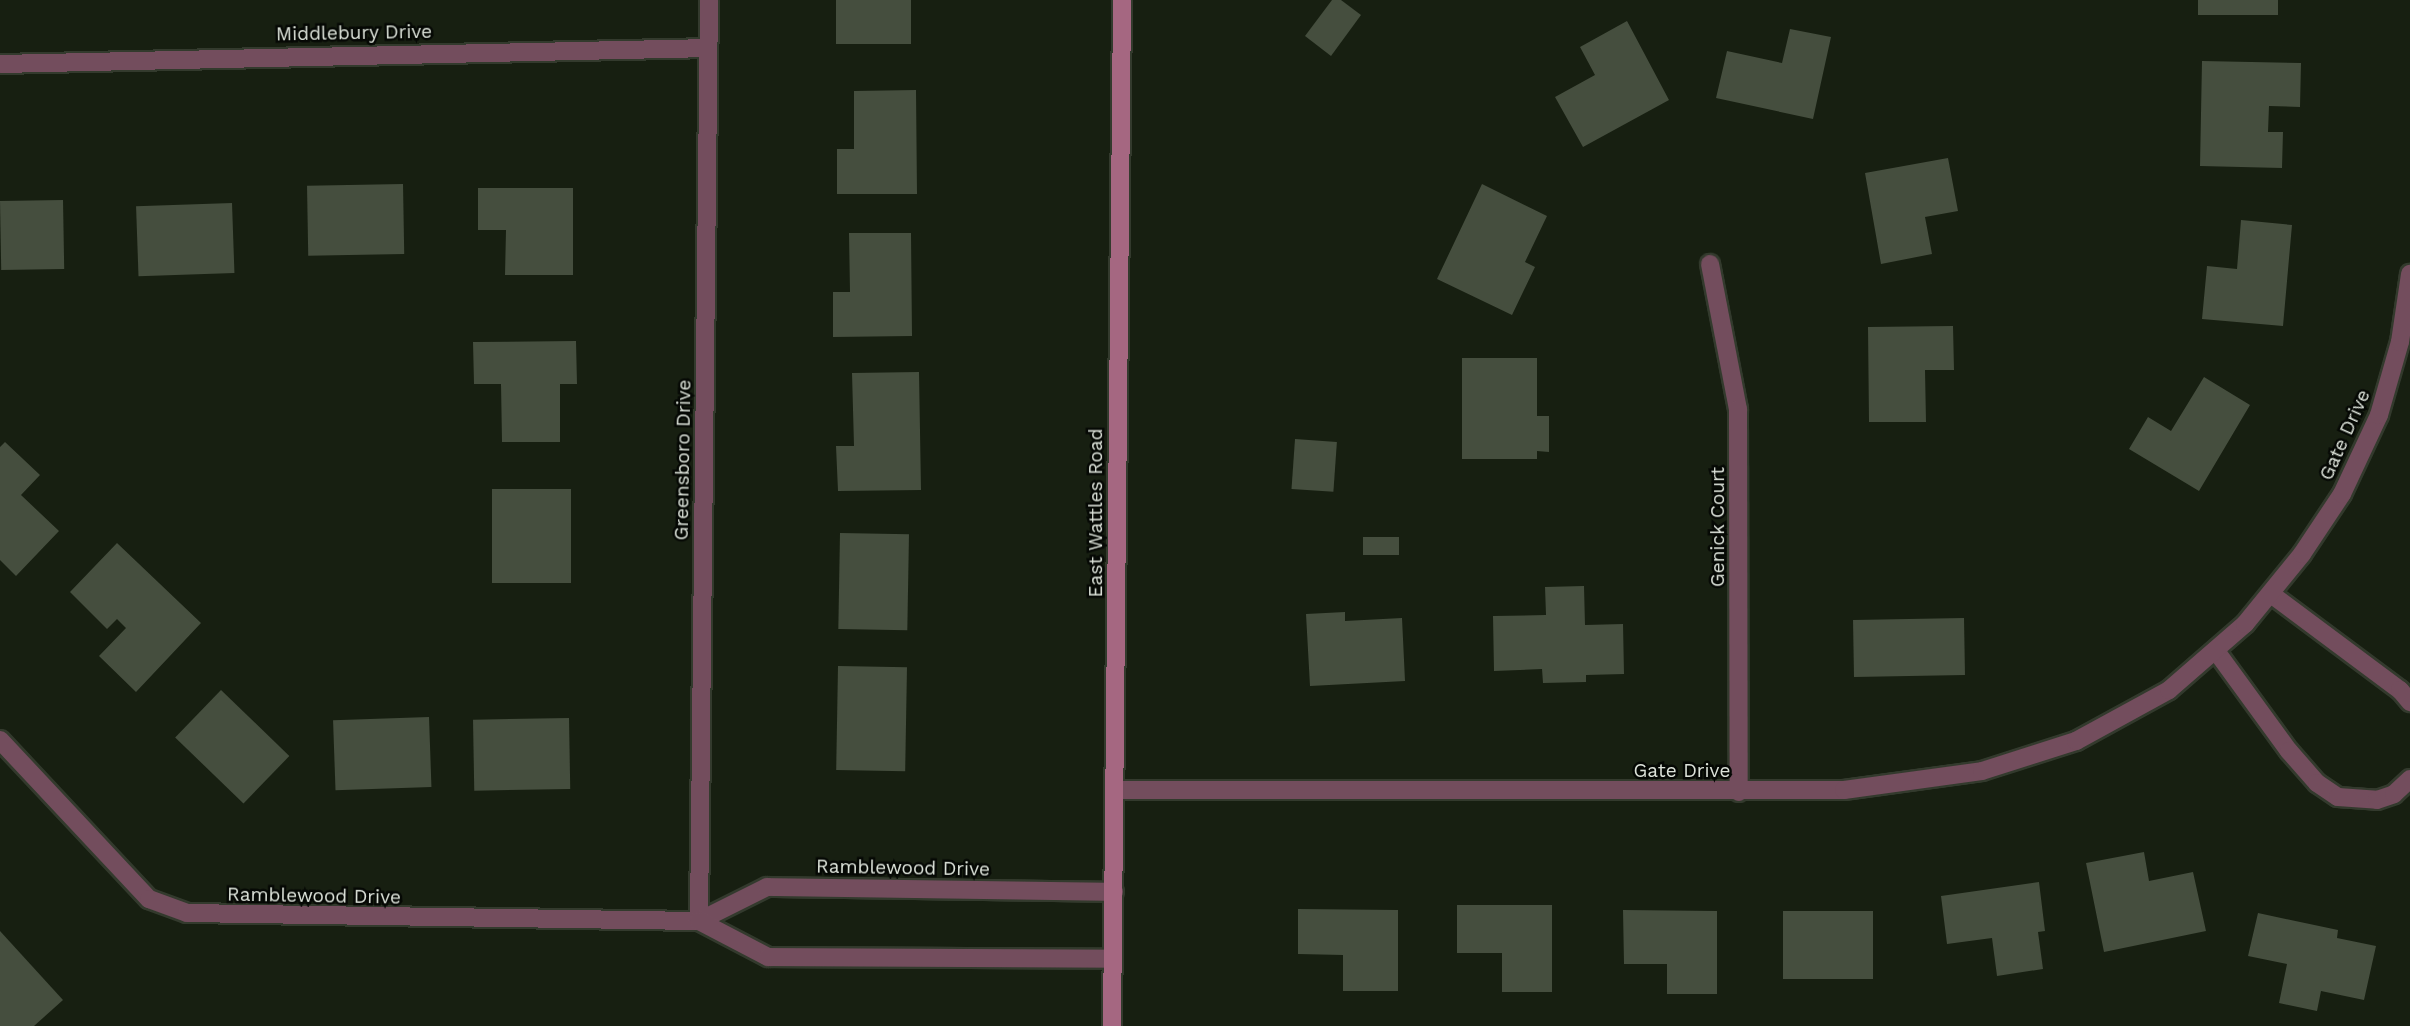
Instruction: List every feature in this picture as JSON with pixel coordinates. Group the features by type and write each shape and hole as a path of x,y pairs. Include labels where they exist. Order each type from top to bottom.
{"main road":[{"name":"East Wattles Road","path":"1112,1026 1122,0"}],"street":[{"name":"Greensboro Drive","path":"699,921 709,0"},
{"name":"Middlebury Drive","path":"0,64 708,48"},
{"name":"Genick Court","path":"1710,264 1738,408 1739,792"},
{"name":"Gate Drive","path":"1115,790 1739,792 1915,784 2025,759 2129,716 2216,651 2271,594 2342,494 2379,415 2400,342 2410,274"},
{"path":"2271,594 2400,690 2410,702"},
{"path":"2216,651 2289,751 2317,783 2338,797 2377,800 2393,794 2410,779"},
{"name":"Ramblewood Drive","path":"0,740 149,899 187,913 699,921 768,957 1113,959"},
{"name":"Ramblewood Drive","path":"699,921 767,887 1114,892"}],"building":[{"path":"836,0 911,0 911,44 836,44"},
{"path":"1332,0 1341,0 1361,15 1331,56 1305,36"},
{"path":"2198,0 2278,0 2278,15 2198,15"},
{"path":"1627,21 1669,100 1583,147 1555,97 1595,75 1580,47"},
{"path":"1790,29 1831,37 1813,119 1716,98 1727,51 1782,63"},
{"path":"2202,61 2301,63 2300,107 2269,106 2268,132 2283,132 2282,168 2200,166"},
{"path":"916,90 917,194 837,194 837,149 854,149 854,91"},
{"path":"1948,158 1958,211 1925,217 1932,254 1881,264 1865,173"},
{"path":"403,184 404,254 308,256 307,186"},
{"path":"1482,184 1547,216 1525,262 1535,267 1512,315 1437,279"},
{"path":"478,188 573,188 573,275 505,275 506,230 478,230"},
{"path":"63,200 64,269 1,270 0,201"},
{"path":"232,203 234,273 139,276 136,206"},
{"path":"2241,220 2292,225 2283,326 2202,319 2207,266 2237,269"},
{"path":"849,233 911,233 912,336 833,337 833,292 850,292"},
{"path":"1953,326 1954,370 1925,370 1926,422 1869,422 1868,327"},
{"path":"576,341 577,384 560,384 560,442 502,442 501,384 474,384 473,342"},
{"path":"1462,358 1537,358 1537,416 1549,416 1549,452 1537,451 1537,459 1462,459"},
{"path":"919,372 921,490 838,491 836,446 854,446 852,373"},
{"path":"2204,377 2250,405 2199,491 2129,449 2148,417 2171,431"},
{"path":"1295,439 1337,442 1333,492 1292,489"},
{"path":"5,442 40,475 21,495 59,531 16,576 0,560 0,447"},
{"path":"492,489 571,489 571,583 492,583"},
{"path":"840,533 909,534 907,630 838,629"},
{"path":"1363,537 1399,537 1399,555 1363,555"},
{"path":"117,543 201,623 136,692 99,656 126,628 117,619 107,629 70,592"},
{"path":"1584,586 1585,625 1623,624 1624,674 1586,675 1586,682 1543,683 1542,669 1494,671 1493,616 1546,615 1545,587"},
{"path":"1345,612 1345,621 1402,618 1405,681 1310,686 1306,614"},
{"path":"1964,618 1965,675 1854,677 1853,620"},
{"path":"838,666 907,667 905,771 836,770"},
{"path":"221,690 289,756 243,803 175,737"},
{"path":"429,717 431,787 336,790 333,720"},
{"path":"569,718 570,789 474,791 473,720"},
{"path":"2144,852 2149,881 2193,872 2206,931 2104,952 2086,863"},
{"path":"2039,882 2045,931 2038,932 2043,969 1997,976 1992,938 1947,944 1941,896"},
{"path":"1457,905 1552,905 1552,992 1502,992 1502,953 1457,953"},
{"path":"1298,909 1398,910 1398,991 1343,991 1343,955 1298,954"},
{"path":"1623,910 1717,911 1717,994 1667,994 1667,964 1624,964"},
{"path":"1783,911 1873,911 1873,979 1783,979"},
{"path":"2258,913 2338,930 2337,938 2376,946 2364,1000 2321,991 2317,1011 2279,1003 2287,964 2248,956"},
{"path":"0,931 63,1000 34,1026 0,1026"}]}
